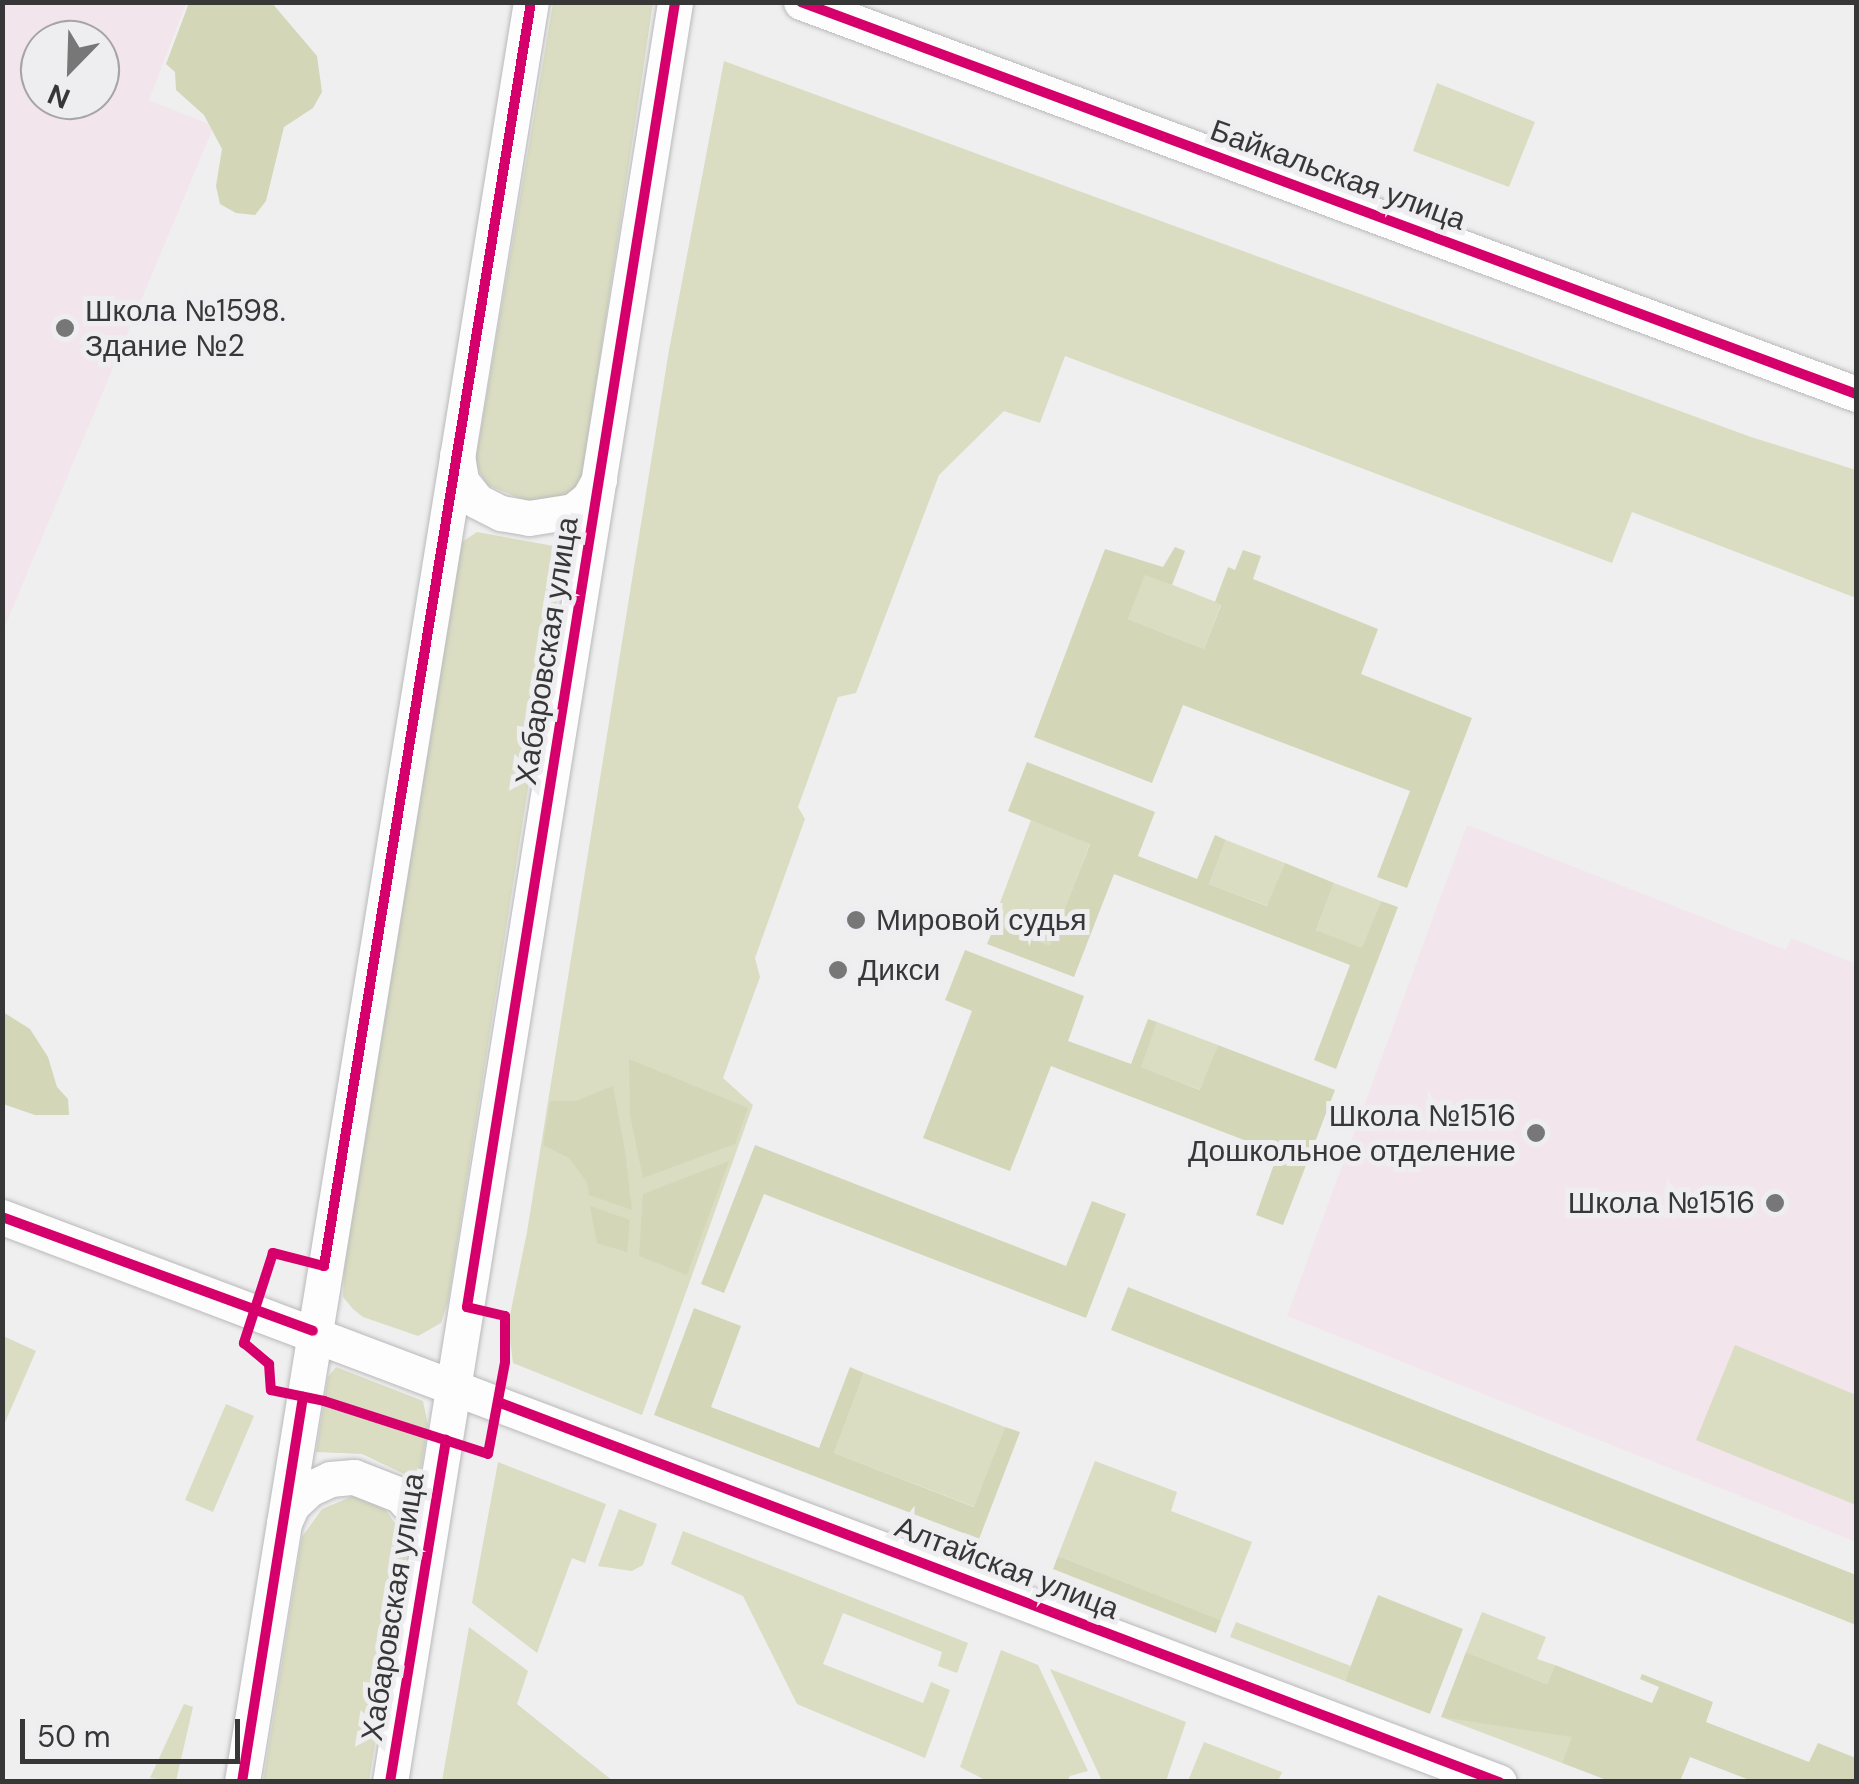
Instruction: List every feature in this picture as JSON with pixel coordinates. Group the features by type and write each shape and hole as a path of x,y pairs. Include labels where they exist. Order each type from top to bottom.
{"main road":[{"name":"Хабаровская улица","path":"242,1782 531,2"},
{"name":"Хабаровская улица","path":"390,1782 675,2"},
{"name":"Байкальская улица","path":"801,2 1856,394"},
{"path":"457,454 462,481 477,501 501,513 529,518 552,518 573,511 590,498 601,477"},
{"name":"Алтайская улица","path":"2,1216 1498,1782"},
{"name":"Хабаровская улица","path":"282,1528 292,1505 309,1489 330,1479 354,1477 377,1482 400,1495 416,1513 427,1556"}],"shaded area":[{"name":"Школа №1598. Здание №2","path":"3,3 186,3 149,100 214,126 3,631"},
{"name":"Школа №1516 Дошкольное отделение","path":"1467,825 1786,950 1791,938 1856,964 1856,1542 1287,1316"}],"green space":[{"path":"189,3 272,3 317,56 322,92 313,108 284,127 266,201 255,215 236,213 220,204 216,186 222,149 204,115 176,90 175,72 166,64"},
{"path":"553,3 653,3 582,479 579,486 563,496 529,502 487,485 475,464"},
{"path":"724,61 1751,437 1856,470 1856,598 1632,512 1612,563 1065,356 1040,423 1004,411 939,475 856,693 838,697 798,807 805,819 755,958 760,977 723,1078 753,1105 642,1415 513,1363 508,1325 527,1232 669,350"},
{"path":"1437,83 1535,122 1509,187 1413,151"},
{"path":"477,532 554,546 563,564 448,1302 441,1323 418,1336 363,1317 353,1309 343,1297 344,1271 462,542"},
{"path":"1175,547 1185,551 1172,585 1145,575 1128,619 1204,649 1221,605 1215,602 1228,567 1235,570 1243,550 1261,556 1253,579 1378,629 1361,674 1472,718 1407,888 1377,877 1410,791 1183,705 1152,783 1034,737 1105,549 1163,567"},
{"path":"1145,574 1221,604 1204,649 1128,619"},
{"path":"1027,762 1155,812 1138,856 1197,879 1215,835 1226,840 1209,884 1267,906 1285,863 1334,883 1316,930 1362,948 1381,901 1398,907 1336,1069 1314,1060 1350,965 1114,874 1074,977 987,944 995,925 1050,946 1090,844 1008,811"},
{"path":"1031,820 1090,843 1050,947 992,924"},
{"path":"1226,840 1285,863 1268,906 1209,884"},
{"path":"1334,883 1381,901 1363,949 1316,930"},
{"path":"965,950 1084,996 1068,1041 1131,1064 1148,1019 1157,1022 1141,1067 1200,1090 1218,1045 1335,1090 1283,1225 1256,1215 1278,1153 1051,1066 1010,1171 923,1138 972,1011 945,1000"},
{"path":"3,1012 30,1029 48,1057 57,1087 68,1099 69,1115 35,1115 3,1104"},
{"path":"1157,1022 1218,1045 1201,1090 1140,1067"},
{"path":"629,1059 748,1108 735,1144 643,1178 630,1115"},
{"path":"613,1086 632,1210 589,1195 587,1182 569,1158 543,1145 550,1101 576,1101"},
{"path":"755,1145 1066,1266 1092,1201 1126,1214 1086,1318 764,1194 724,1293 701,1284"},
{"path":"729,1161 687,1275 639,1256 643,1194"},
{"path":"590,1206 630,1220 627,1252 597,1243"},
{"path":"1128,1287 1856,1575 1856,1625 1111,1330"},
{"path":"694,1308 741,1326 711,1407 819,1448 850,1367 864,1373 834,1453 974,1507 1005,1427 1020,1432 979,1539 654,1415"},
{"path":"3,1336 36,1351 3,1427"},
{"path":"1735,1345 1856,1395 1856,1505 1696,1440"},
{"path":"336,1367 423,1401 428,1425 419,1481 362,1454 316,1452 328,1377"},
{"path":"864,1373 1005,1427 975,1507 834,1453"},
{"path":"226,1404 254,1416 213,1512 185,1500"},
{"path":"1095,1461 1177,1492 1171,1511 1252,1542 1221,1620 1058,1556"},
{"path":"498,1462 606,1504 585,1563 572,1558 537,1653 472,1603"},
{"path":"353,1496 385,1509 404,1536 406,1555 369,1781 263,1782 302,1537 322,1509"},
{"path":"619,1509 657,1524 643,1565 632,1571 598,1566"},
{"path":"683,1531 968,1643 957,1673 938,1666 942,1652 843,1613 823,1664 923,1703 931,1682 950,1690 925,1758 797,1704 743,1596 671,1564"},
{"path":"1058,1556 1221,1620 1216,1633 1053,1569"},
{"path":"1378,1595 1463,1629 1430,1714 1345,1681"},
{"path":"1482,1612 1546,1637 1537,1659 1555,1665 1547,1684 1466,1652"},
{"path":"1236,1622 1351,1666 1345,1681 1230,1637"},
{"path":"469,1627 528,1671 517,1704 613,1781 442,1781"},
{"path":"1001,1650 1038,1665 1088,1771 1070,1776 1067,1781 989,1782 960,1767"},
{"path":"1466,1652 1547,1684 1555,1665 1652,1703 1659,1687 1640,1679 1642,1674 1713,1702 1706,1722 1809,1762 1818,1743 1856,1758 1856,1781 1752,1781 1690,1757 1680,1781 1609,1781 1562,1763 1572,1737 1441,1717"},
{"path":"1050,1669 1186,1722 1166,1781 1102,1781"},
{"path":"184,1704 193,1707 176,1781 150,1778"},
{"path":"1441,1717 1548,1730 1573,1737 1562,1763"},
{"path":"1204,1742 1282,1772 1278,1781 1188,1781"}],"cycle path":[{"path":"531,2 324,1266 273,1253 244,1343 269,1364 271,1390 324,1401 488,1454 505,1362 505,1316 467,1307 675,2"},
{"path":"801,2 1856,394"},
{"path":"2,1217 313,1331"},
{"path":"242,1782 303,1397"},
{"path":"498,1402 1499,1782"},
{"path":"390,1782 446,1440"}],"place":[{"name":"Школа №1598. Здание №2","path":"65,328"},
{"name":"Мировой судья","path":"856,920"},
{"name":"Дикси","path":"838,970"},
{"name":"Школа №1516 Дошкольное отделение","path":"1536,1133"},
{"name":"Школа №1516","path":"1775,1203"}]}
